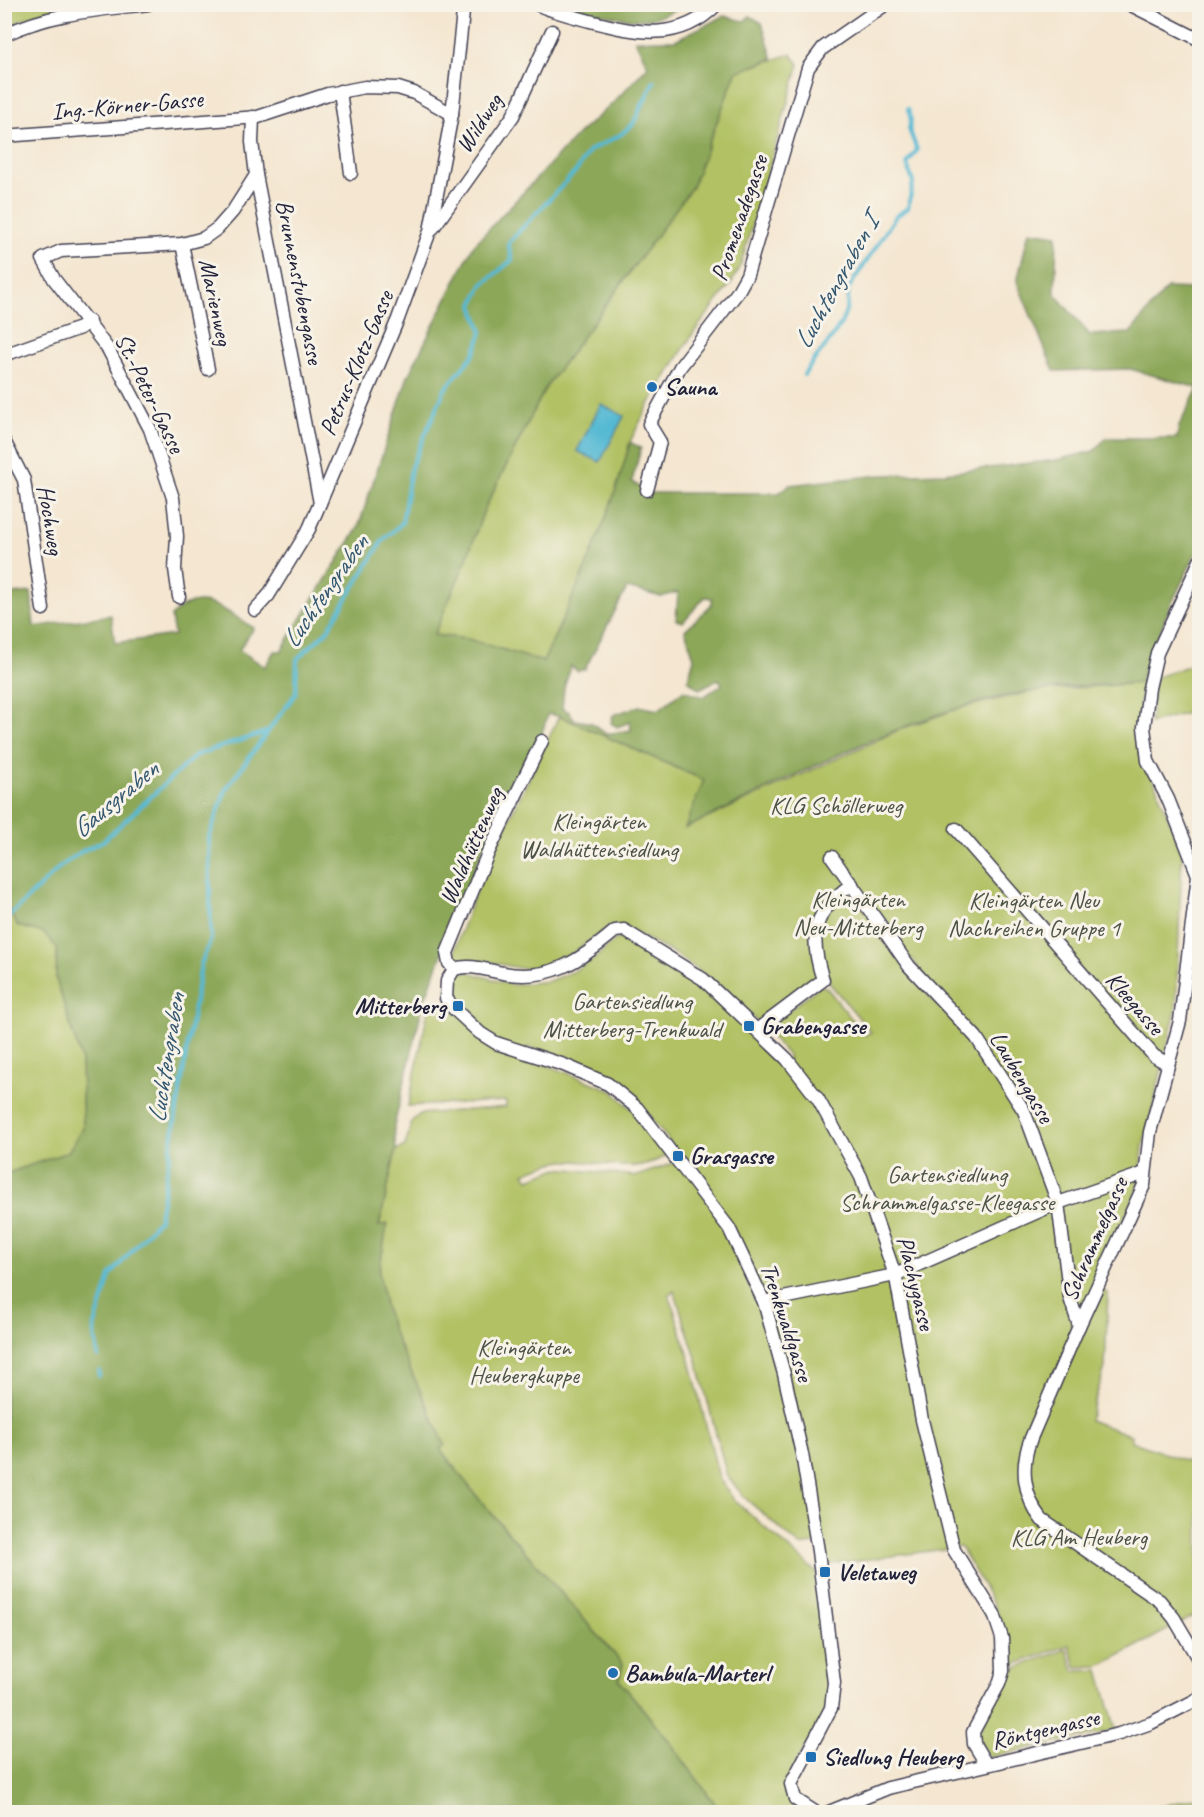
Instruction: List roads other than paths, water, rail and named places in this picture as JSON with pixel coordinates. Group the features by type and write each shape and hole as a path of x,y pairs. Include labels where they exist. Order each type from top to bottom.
{"street":[{"path":"4,35 30,23 64,15 148,4"},
{"name":"Petrus-Klotz-Gasse","path":"255,610 268,596 309,529 398,320 430,231 452,114 463,12 460,4"},
{"path":"536,4 560,14 627,31 655,33 687,26 717,4"},
{"name":"Promenadegasse","path":"647,490 660,442 649,424 680,367 737,293 747,274 808,69 823,48 886,4"},
{"path":"1129,4 1200,40"},
{"name":"Wildweg","path":"430,231 513,116 552,31"},
{"name":"Ing.-Körner-Gasse","path":"4,136 253,117 340,91 365,87 398,88 430,100 452,114"},
{"path":"340,91 351,173"},
{"name":"Brunnenstubengasse","path":"253,117 252,134 256,175 295,364 320,504"},
{"path":"182,244 204,238 218,228 246,193 256,175"},
{"name":"St.-Peter-Gasse","path":"179,597 175,569 177,521 162,461 128,384 89,321 54,279 43,259 61,251 182,244"},
{"name":"Marienweg","path":"182,244 208,369"},
{"path":"4,355 80,328 89,321"},
{"name":"Hochweg","path":"4,441 24,480 43,609"},
{"name":"Schrammelgasse","path":"1200,561 1157,653 1145,716 1145,751 1198,875 1199,885 1191,920 1180,1021 1150,1132 1144,1185 1079,1326 1027,1451 1025,1483 1030,1504 1048,1525 1160,1601 1174,1618 1200,1662"},
{"name":"Waldhüttenweg","path":"454,969 448,963 447,953 488,853 542,741"},
{"name":"Kleegasse","path":"956,830 1154,1056 1168,1064"},
{"name":"Laubengasse","path":"832,857 916,975 976,1037 1024,1111 1058,1203 1070,1298 1079,1326"},
{"path":"758,1029 823,980 816,959 817,926 824,907 852,884"},
{"name":"Plachygasse","path":"454,969 466,966 510,974 543,975 561,970 615,931 624,930 704,980 758,1029 804,1079 829,1117 861,1177 895,1275 921,1420 954,1550 994,1614 1002,1638 1003,1671 999,1684 978,1718 973,1732 974,1744 986,1764"},
{"name":"Trenkwaldgasse","path":"454,969 447,981 446,998 454,1009 480,1033 496,1043 564,1065 608,1084 637,1108 729,1228 764,1302 784,1374 802,1454 818,1551 834,1683 831,1708 790,1784 795,1799 815,1812"},
{"path":"764,1302 895,1275 1058,1203 1145,1173"},
{"name":"Röntgengasse","path":"829,1812 888,1788 1119,1734 1151,1722 1200,1698"}],"water":[{"path":"601,404 624,416 600,462 577,451"}],"waterway":[{"name":"Luchtengraben","path":"98,1357 94,1328 110,1276 159,1219 201,964 211,939 209,837 226,789 296,693 297,659 327,631 383,540 402,523 411,467 445,389 474,354 482,332 473,305 482,285 512,260 508,243 577,170 589,151 620,135 633,124 654,81"},
{"name":"Luchtengraben I","path":"804,375 840,325 848,302 848,289 896,216 908,208 913,183 907,164 917,150 909,129 911,120 908,109"},
{"name":"Gausgraben","path":"4,921 60,867 82,851 103,841 196,755 266,732"},
{"name":"Luchtengraben","path":"99,1371 99,1376"}],"place":[{"name":"Sauna","path":"652,387"},
{"name":"Mitterberg","path":"458,1006"},
{"name":"Grabengasse","path":"749,1026"},
{"name":"Grasgasse","path":"678,1156"},
{"name":"Veletaweg","path":"825,1572"},
{"name":"Bambula-Marterl","path":"613,1673"},
{"name":"Siedlung Heuberg","path":"811,1757"}],"park label":[{"name":"KLG Schöllerweg","path":"836,805"},
{"name":"Kleingärten Waldhüttensiedlung","path":"599,835"},
{"name":"Kleingärten Neu-Mitterberg","path":"858,913"},
{"name":"Kleingärten Neu Nachreihen Gruppe 1","path":"1034,914"},
{"name":"Gartensiedlung Mitterberg-Trenkwald","path":"632,1015"},
{"name":"Gartensiedlung Schrammelgasse-Kleegasse","path":"947,1188"},
{"name":"Kleingärten Heubergkuppe","path":"524,1361"},
{"name":"KLG Am Heuberg","path":"1079,1537"}]}
